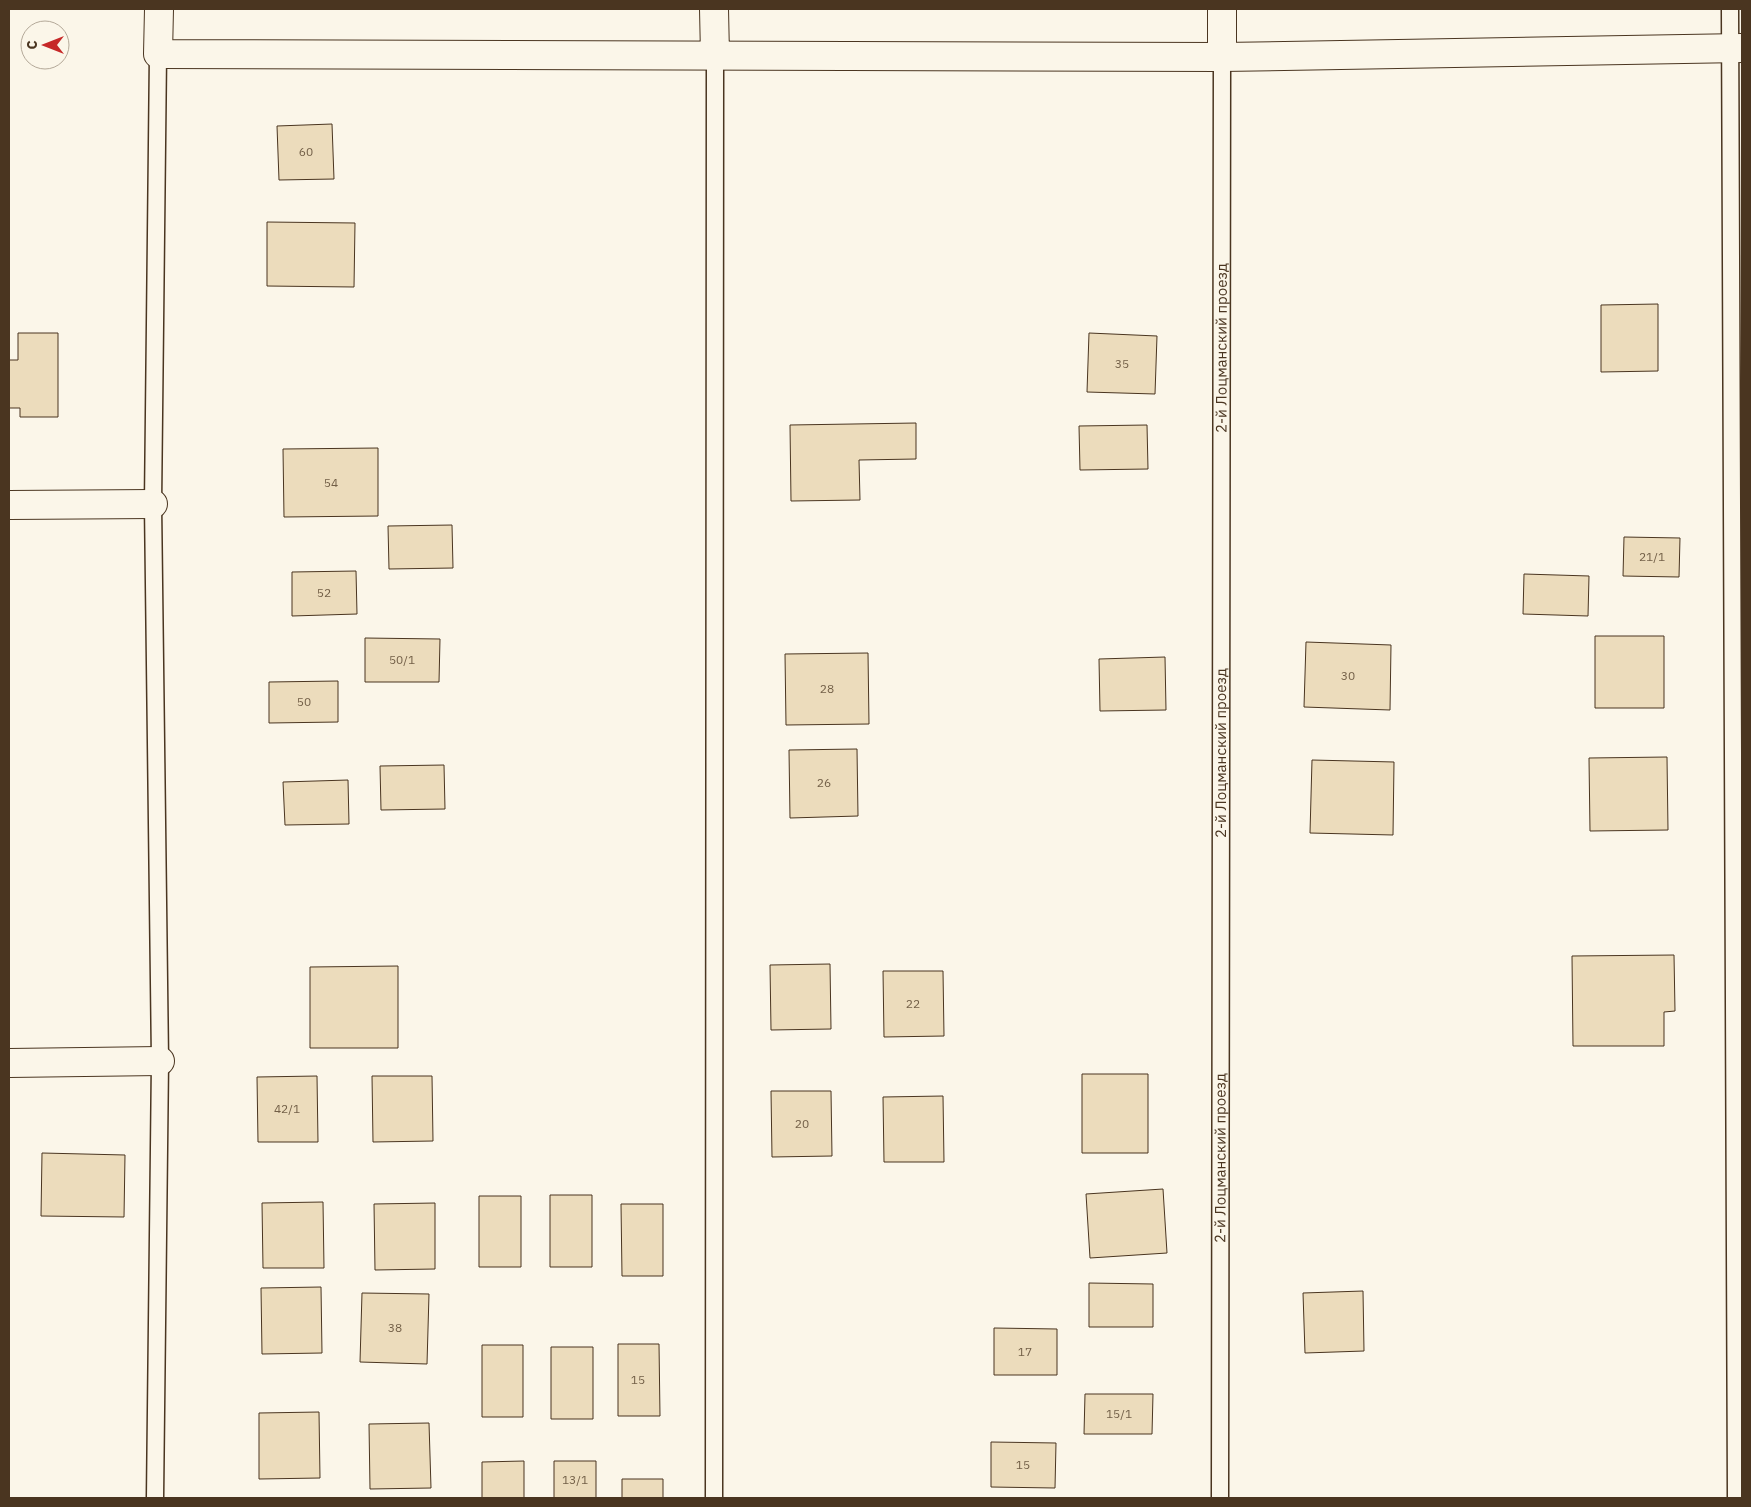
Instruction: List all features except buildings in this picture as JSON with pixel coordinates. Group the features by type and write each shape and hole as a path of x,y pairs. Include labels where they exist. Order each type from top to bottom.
{"street":[{"path":"159,9 158,54 1222,57 1736,48"},
{"path":"714,9 715,55"},
{"name":"2-й Лоцманский проезд","path":"1222,9 1222,57"},
{"path":"9,505 153,504"},
{"path":"9,1063 160,1061"}],"lane":[{"path":"1730,9 1736,48 1736,1498"},
{"path":"155,1498 160,1061 153,504 158,54"},
{"path":"714,1498 715,55"},
{"name":"2-й Лоцманский проезд","path":"1220,1498 1222,57"}]}
